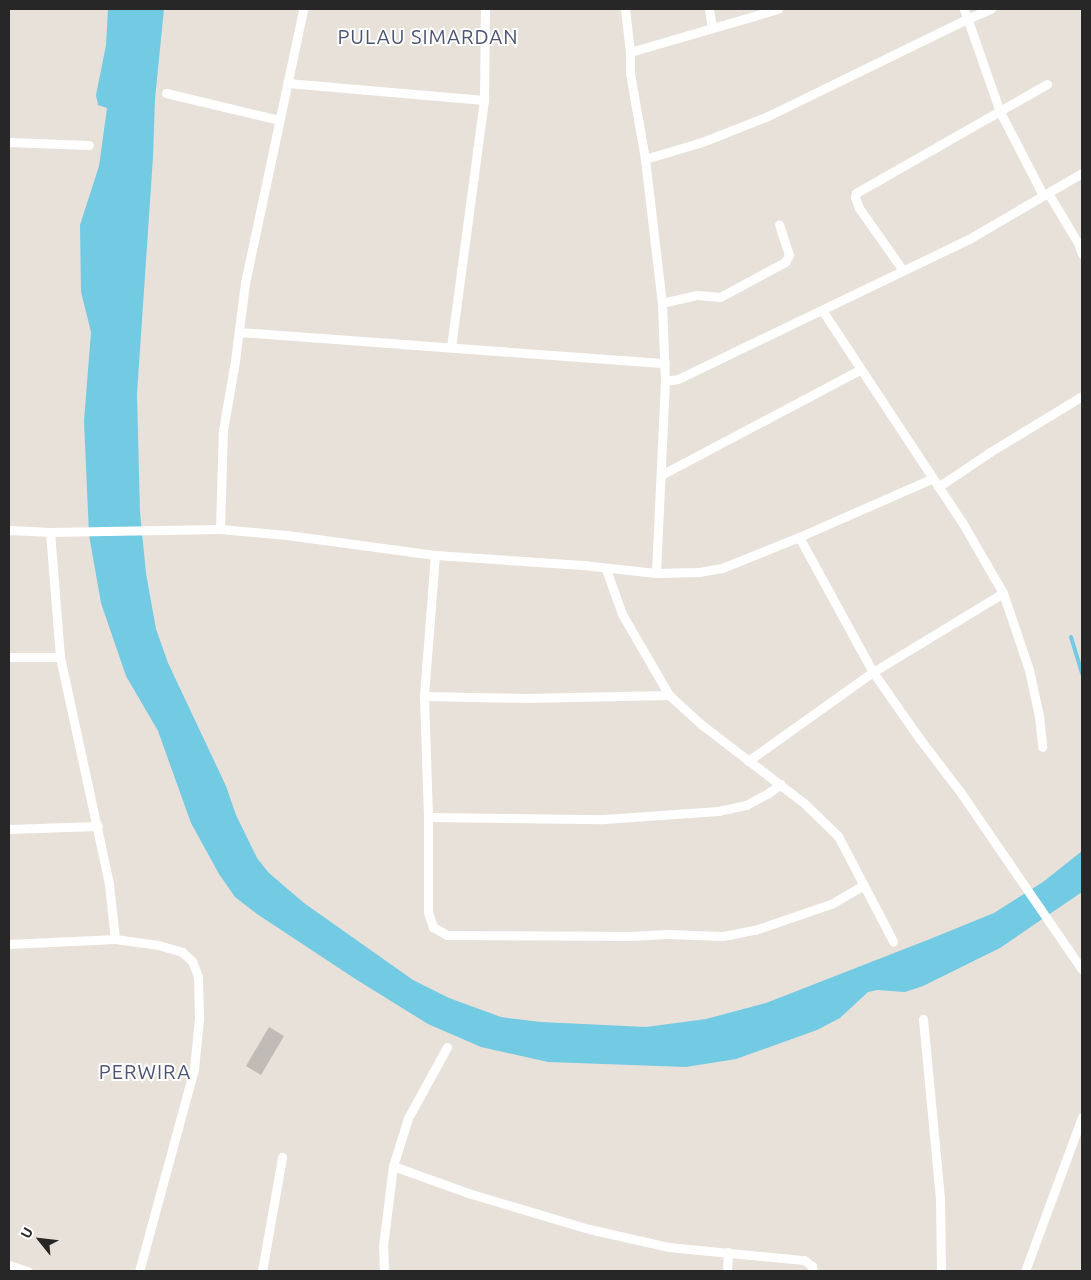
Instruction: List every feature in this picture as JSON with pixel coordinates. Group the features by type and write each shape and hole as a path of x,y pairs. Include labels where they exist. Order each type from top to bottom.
{"street":[{"path":"220,529 223,430 245,284 303,9"},
{"path":"451,347 484,100 486,9"},
{"path":"625,9 630,52 630,73 645,159 662,304 666,381 656,573"},
{"path":"709,9 712,28"},
{"path":"630,52 778,9"},
{"path":"964,9 1000,112 1046,194 1078,243 1082,254"},
{"path":"645,159 702,142 768,116 966,18 991,9"},
{"path":"287,82 484,100"},
{"path":"902,269 859,208 855,197 856,193 1047,84"},
{"path":"166,93 279,120"},
{"path":"9,142 89,145"},
{"path":"666,381 678,378 822,310 902,269 969,239 1082,172"},
{"path":"662,304 697,295 720,297 785,262 789,255 779,224"},
{"path":"822,310 859,370 931,479 962,522 1003,593 1029,670 1039,716 1042,747"},
{"path":"239,332 665,363"},
{"path":"661,475 859,370"},
{"path":"938,487 990,452 1082,396"},
{"path":"9,530 50,532 68,530 220,529 287,535 435,555 583,565 656,573 699,572 722,568 799,537 931,479"},
{"path":"50,532 60,657 98,826 109,884 115,939"},
{"path":"799,537 873,672 919,738 962,792 1082,970"},
{"path":"435,555 424,696 428,817 428,912 433,927 447,935 629,936 667,934 723,936 755,930 831,904 864,885"},
{"path":"606,569 622,614 669,695 702,725 804,803 838,836 893,940"},
{"path":"748,761 873,672 1003,593"},
{"path":"9,657 60,657"},
{"path":"424,696 525,698 669,695"},
{"path":"428,817 604,819 718,811 746,805 781,784"},
{"path":"9,829 98,826"},
{"path":"9,944 115,939 158,945 182,952 192,961 198,977 199,1018 194,1069 139,1271"},
{"path":"923,1019 940,1198 941,1271"},
{"path":"384,1271 383,1246 394,1166 408,1118 447,1047"},
{"path":"1025,1271 1082,1117"},
{"path":"262,1271 282,1157"},
{"path":"394,1166 468,1193 589,1229 668,1247 804,1260 812,1266 813,1271"},
{"path":"727,1271 728,1252"},
{"path":"9,1265 28,1271"}],"water":[{"path":"108,9 164,9 155,99 153,157 137,394 140,512 146,573 156,629 168,663 226,786 236,815 257,858 269,873 304,903 413,980 449,998 501,1017 541,1022 646,1027 706,1019 766,1003 930,939 994,913 1043,882 1082,851 1082,892 1000,948 923,986 905,992 877,990 868,992 840,1018 817,1030 736,1059 686,1067 548,1062 481,1047 428,1024 357,980 257,914 235,897 219,874 191,823 158,731 126,676 101,603 89,535 84,421 91,332 81,292 80,225 99,166 107,108 98,105 96,95 106,45"}],"building":[{"path":"269,1027 284,1036 261,1075 246,1066"}],"waterway":[{"path":"1071,637 1082,674"}],"district":[{"name":"PULAU SIMARDAN","path":"428,36"},
{"name":"PERWIRA","path":"145,1071"}]}
